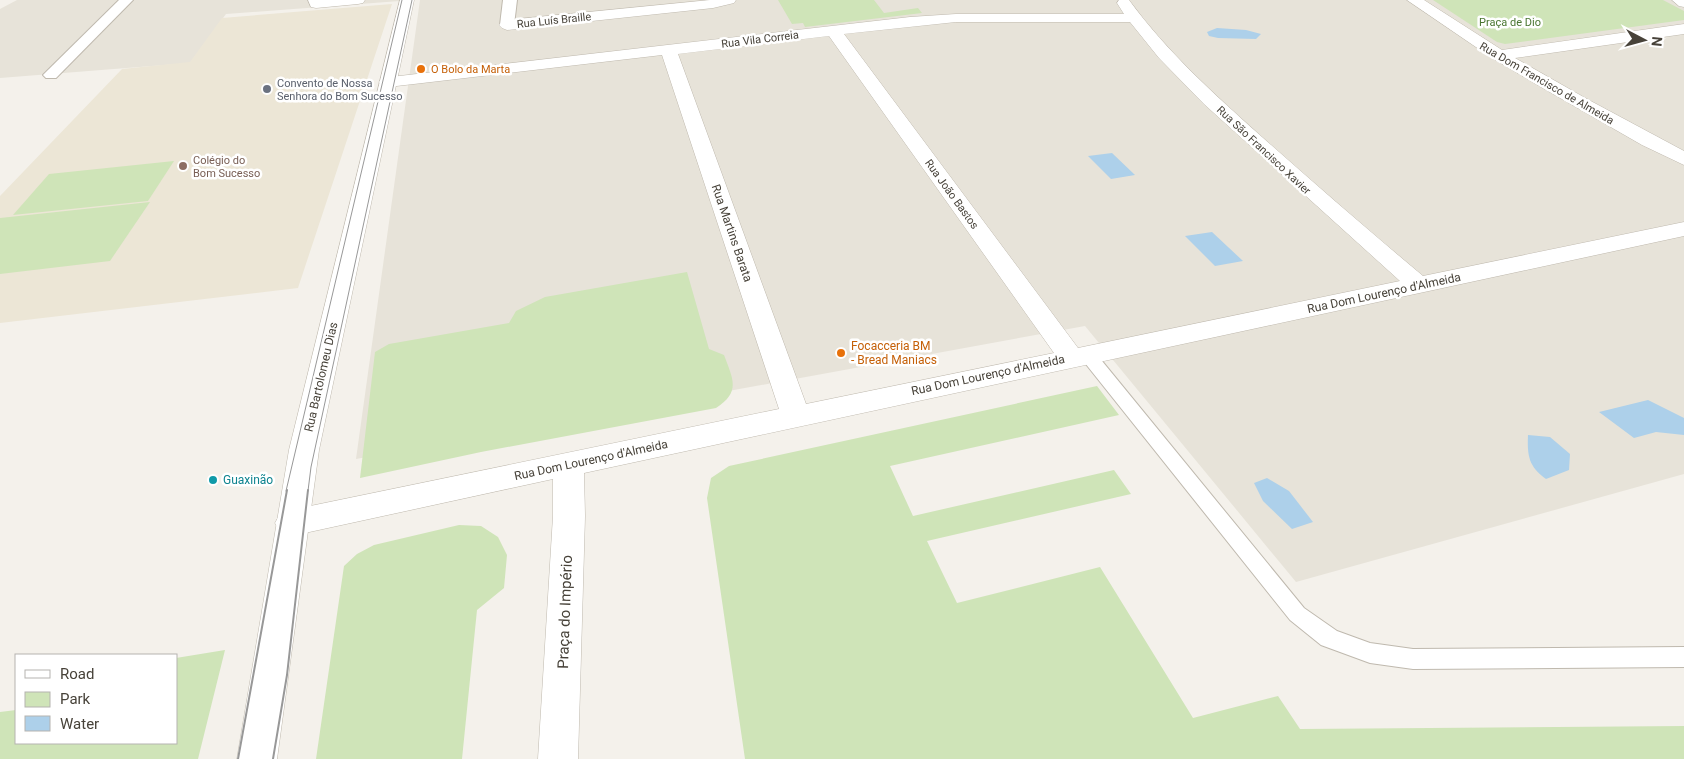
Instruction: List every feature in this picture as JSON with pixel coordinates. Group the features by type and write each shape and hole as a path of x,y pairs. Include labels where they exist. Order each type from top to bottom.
{"street":[{"path":"51,75 126,0"},
{"path":"316,2 358,0"},
{"name":"Rua Bartolomeu Dias","path":"257,759 272,675 291,523 304,450 407,0"},
{"path":"507,25 510,0"},
{"name":"Rua Luís Braille","path":"507,25 713,4 729,0"},
{"name":"Rua São Francisco Xavier","path":"1122,0 1134,18 1180,72 1318,199 1420,286"},
{"name":"Rua Dom Francisco de Almeida","path":"1414,0 1544,83 1684,159"},
{"path":"1679,0 1684,3"},
{"name":"Rua Luís Braille","path":"601,15 612,56"},
{"name":"Rua Vila Correia","path":"388,82 833,30 956,18 1134,18"},
{"path":"1498,55 1684,29"},
{"name":"Rua João Bastos","path":"833,30 1079,356"},
{"name":"Rua Martins Barata","path":"668,49 796,417"},
{"name":"Rua Dom Lourenço d'Almeida","path":"291,523 1684,229"},
{"name":"Praça do Império","path":"558,759 568,516 568,464"}],"lane":[{"path":"1079,356 1297,614 1330,638 1370,653 1413,659 1684,657"}],"shaded area":[{"path":"17,0 413,0 226,14 190,63 0,78 0,9"},
{"path":"420,0 1684,0 1684,474 1296,582 1085,326 356,459"},
{"name":"Colégio do Bom Sucesso","path":"392,4 298,288 0,323 0,196 122,69 190,62 222,18"}],"green space":[{"path":"778,0 874,0 884,13 918,8 922,13 805,27 803,23 792,24"},
{"name":"Praça de Dio","path":"1433,0 1663,0 1684,11 1684,20 1505,44 1497,42"},
{"path":"174,161 148,201 13,215 49,174"},
{"path":"150,202 110,261 0,274 0,218"},
{"path":"687,272 709,349 724,355 732,378 732,391 724,402 716,408 481,452 360,478 375,352 389,344 509,323 516,311 545,297"},
{"path":"1097,386 1119,415 890,466 913,516 1114,470 1131,494 927,541 957,603 1100,567 1193,718 1278,696 1300,729 1684,726 1684,759 745,759 707,498 711,478 729,466"},
{"path":"459,525 481,526 498,537 507,555 504,588 477,610 462,759 316,759 344,566 357,554 374,545"},
{"path":"225,650 198,759 0,759 0,712 15,710 15,744 178,744 178,658"}],"water":[{"path":"1217,28 1246,30 1261,34 1256,39 1209,36 1207,32"},
{"path":"1112,153 1135,175 1111,179 1088,156"},
{"path":"1212,232 1243,261 1215,266 1185,236"},
{"path":"1648,400 1684,418 1684,435 1656,432 1634,438 1599,412"},
{"path":"1528,435 1550,437 1570,454 1569,470 1546,479 1540,475 1530,460"},
{"path":"1267,478 1289,491 1313,522 1292,529 1263,501 1254,483"}],"tram line":[{"path":"286,491 402,0"},
{"path":"308,491 311,467 412,0"},
{"path":"238,759 287,490"},
{"path":"273,759 287,675 308,490"}],"place":[{"name":"O Bolo da Marta","path":"421,69"},
{"name":"Convento de Nossa Senhora do Bom Sucesso","path":"267,89"},
{"name":"Colégio do Bom Sucesso","path":"183,166"},
{"name":"Focacceria BM - Bread Maniacs","path":"841,353"},
{"name":"Guaxinão","path":"213,480"}]}
